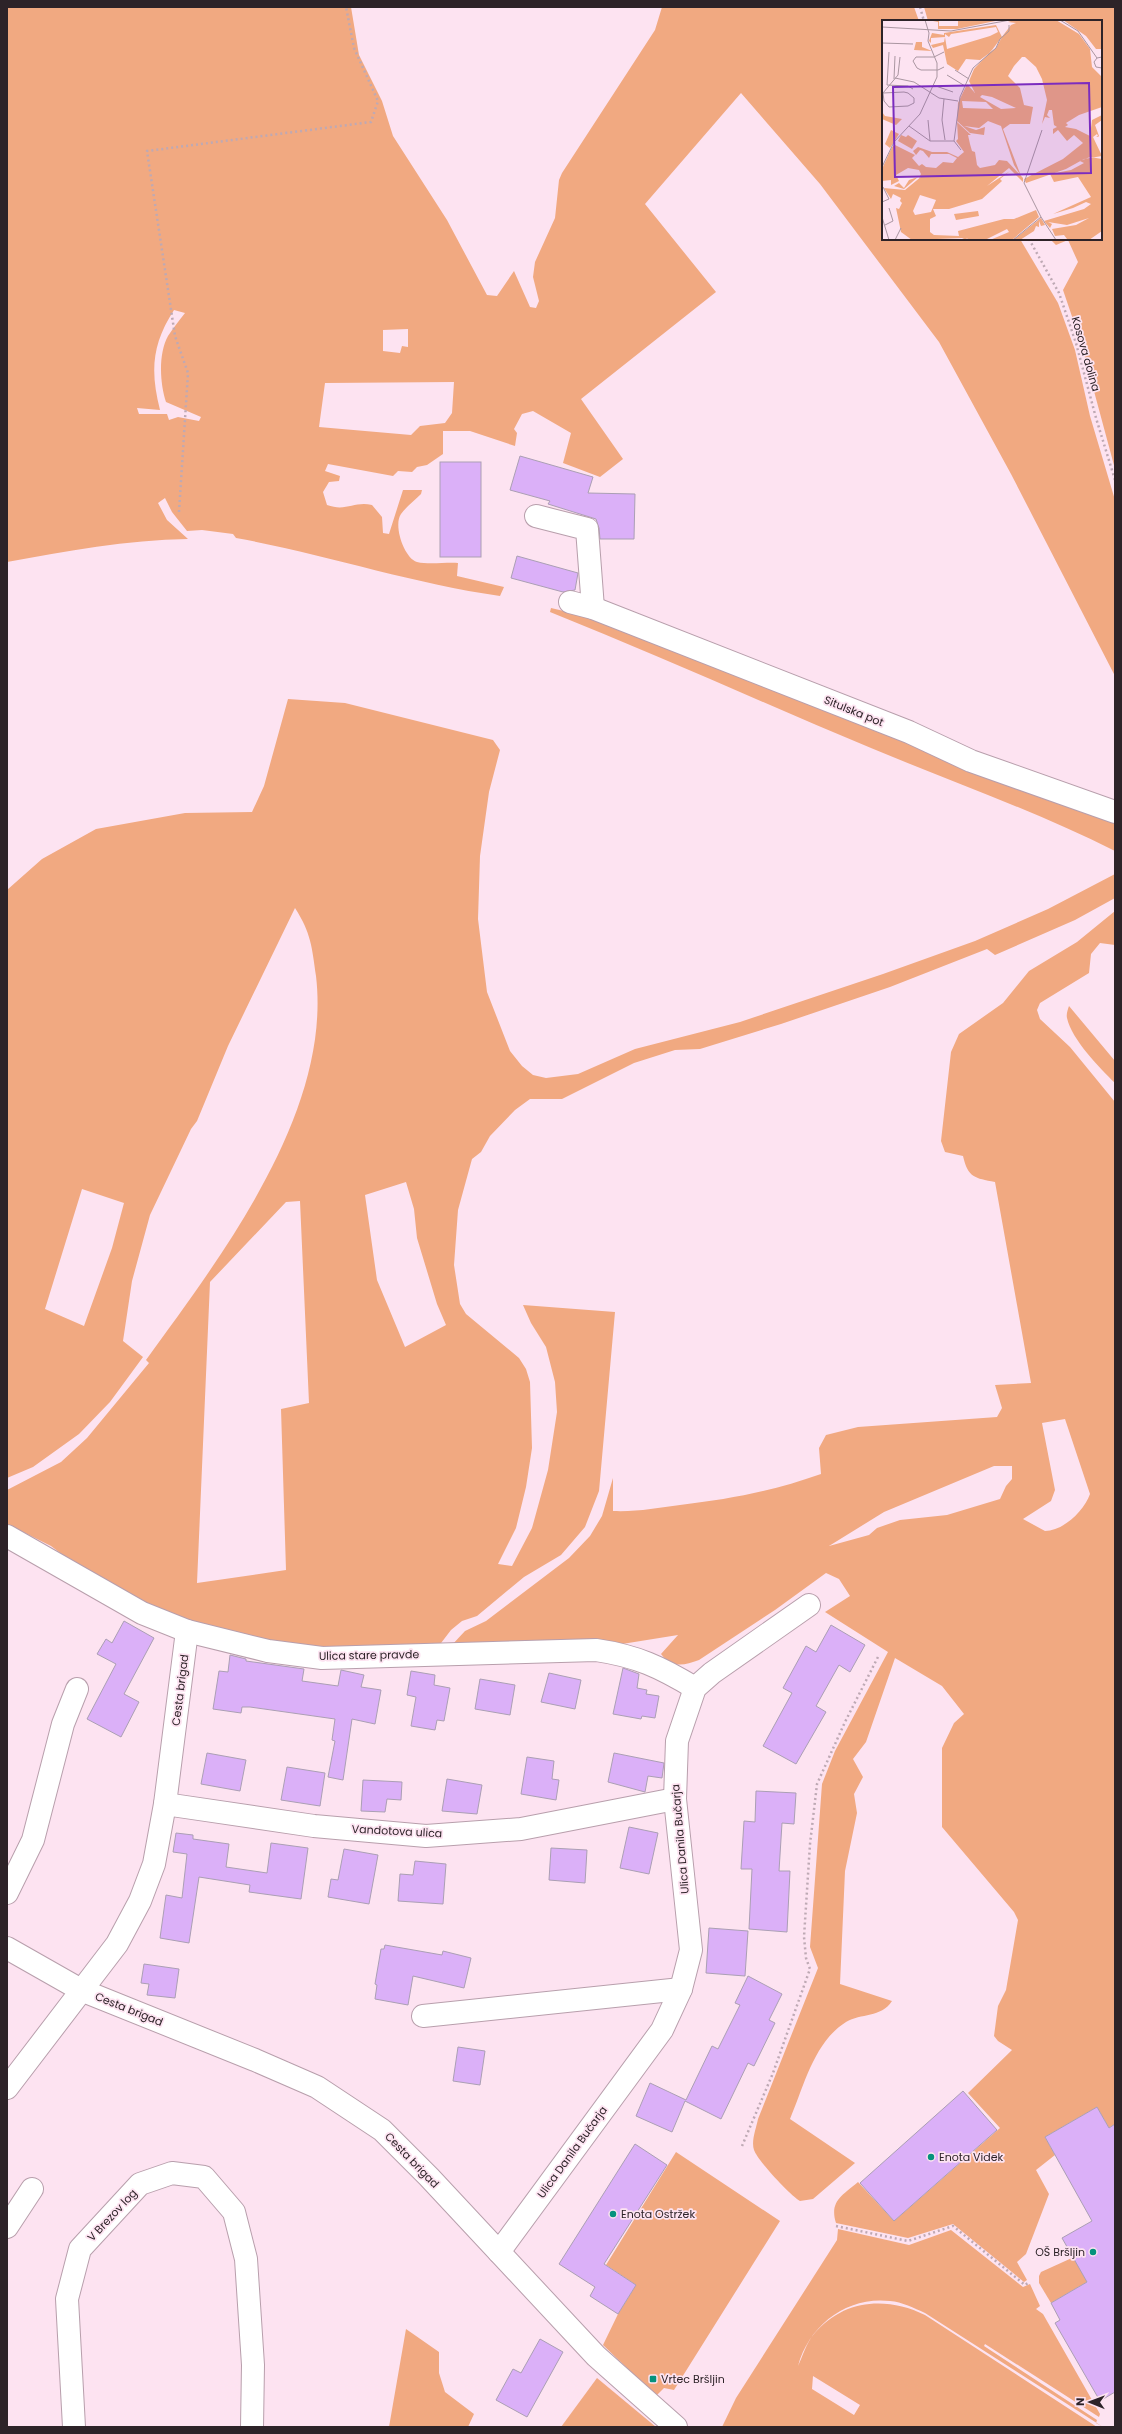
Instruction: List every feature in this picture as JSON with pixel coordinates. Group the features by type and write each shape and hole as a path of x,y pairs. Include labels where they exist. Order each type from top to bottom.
{"street":[{"path":"536,516 587,529 593,608"},
{"name":"Situlska pot","path":"570,602 593,608 909,732 971,761 1115,812"},
{"name":"Ulica stare pravde","path":"9,1541 142,1613 187,1631 268,1651 322,1658 596,1650 626,1654 651,1664 695,1688"},
{"name":"Ulica Danila Bučarja","path":"499,2252 662,2030 680,1989 691,1950 675,1800 677,1741 695,1688 712,1673 808,1605"},
{"name":"Cesta brigad","path":"81,1990 117,1944 140,1901 154,1864 165,1804 187,1631"},
{"path":"7,1893 33,1840 63,1724 77,1688"},
{"name":"Vandotova ulica","path":"165,1804 314,1826 426,1836 521,1829 675,1800"},
{"name":"Cesta brigad","path":"7,1948 81,1990 255,2060 317,2087 382,2130 596,2356 676,2427"},
{"path":"423,2016 680,1989"},
{"path":"7,2088 81,1990"},
{"name":"V Brezov log","path":"74,2427 67,2299 80,2249 140,2184 172,2173 204,2177 234,2212 246,2259 253,2365 252,2427"},
{"path":"7,2227 32,2189"}],"path":[{"path":"178,512 188,373 175,336 147,151 371,122 378,101 354,48 346,7"},
{"path":"920,7 924,20"},
{"name":"Kosova dolina","path":"1029,240 1059,293 1076,343 1096,418 1115,480"},
{"path":"742,2146 773,2073 810,1969 806,1958 804,1936 810,1844 817,1784 845,1722 879,1655"},
{"path":"836,2226 908,2242 953,2226 1025,2285 1028,2283"}],"shaded area":[{"path":"7,7 351,7 359,55 382,101 393,136 447,220 487,295 497,296 514,271 530,307 536,308 539,301 533,277 535,262 555,218 559,180 562,173 655,30 662,7 914,7 919,20 882,20 882,240 1021,240 1058,303 1075,350 1090,416 1115,500 1115,676 1011,474 939,342 820,184 741,93 645,204 716,292 581,399 623,459 600,477 563,463 571,433 533,411 522,414 514,429 517,433 515,446 470,431 443,431 443,454 427,465 417,467 412,472 398,471 393,476 328,464 325,471 340,476 339,481 329,482 323,492 327,505 334,507 345,507 360,504 372,505 382,517 383,533 389,534 403,490 422,490 421,494 403,511 399,519 398,526 401,541 408,554 412,559 422,563 458,563 457,576 504,587 500,596 433,584 302,552 236,538 233,534 202,530 187,531 172,512 165,498 158,503 167,520 188,539 142,541 74,550 7,562","holes":["174,310 185,313 174,327 165,343 161,360 162,387 166,402 201,417 199,421 178,417 169,420 167,414 139,414 137,408 160,410 155,383 155,358 161,334","408,329 408,347 402,346 400,353 383,351 383,330","454,382 452,413 445,423 420,426 411,435 319,427 325,383"]},
{"path":"924,7 1115,7 1115,469 1081,343 1063,290 1078,262 1068,240 1102,240 1102,20 928,20"},
{"path":"1051,240 1068,240 1056,245"},
{"path":"551,608 589,617 1115,818 1115,851 1055,823 871,748 631,645 550,612"},
{"path":"288,699 345,703 493,740 500,750 489,792 480,856 478,919 487,992 510,1051 522,1066 533,1075 546,1078 578,1074 635,1049 740,1022 883,974 975,941 1048,909 1115,874 1115,898 1075,920 995,955 987,949 890,987 781,1024 700,1049 675,1050 634,1063 562,1099 530,1099 515,1110 490,1136 481,1152 472,1159 458,1210 454,1265 460,1304 466,1314 519,1358 526,1369 530,1382 532,1448 526,1487 516,1528 498,1564 512,1566 532,1528 548,1470 557,1412 555,1382 546,1347 531,1323 523,1305 615,1312 599,1491 585,1527 561,1555 524,1577 477,1616 462,1621 451,1630 438,1647 316,1652 217,1630 163,1613 72,1562 51,1546 7,1524 7,1490 61,1462 87,1438 149,1363 146,1360 207,1275 266,1180 289,1130 307,1079 316,1027 316,976 308,933 295,908 228,1046 197,1121 191,1129 150,1215 132,1281 123,1341 143,1357 110,1402 79,1434 33,1467 7,1478 7,890 42,859 96,829 185,813 252,812 264,786","holes":["406,1182 414,1209 417,1238 437,1304 446,1325 405,1347 377,1280 365,1195","82,1189 124,1203 112,1248 84,1326 45,1309","300,1201 309,1403 281,1409 286,1570 197,1583 210,1282 286,1202"]},
{"path":"1115,911 1115,945 1100,943 1091,954 1089,973 1040,1003 1037,1010 1040,1019 1070,1047 1115,1102 1115,2129 1113,2125 1109,2128 1097,2107 1045,2137 1055,2155 1036,2170 1049,2194 1026,2254 1017,2262 1027,2280 1024,2282 953,2224 908,2238 836,2223 834,2215 834,2209 839,2199 858,2182 894,2221 1000,2128 968,2093 1012,2050 998,2041 994,2036 998,2006 1006,1990 1018,1920 1014,1912 942,1827 942,1748 954,1723 964,1714 942,1686 895,1658 866,1742 853,1759 863,1777 854,1794 857,1813 845,1871 840,1984 892,2001 877,2013 852,2019 835,2031 818,2053 805,2079 790,2119 855,2163 813,2199 800,2201 782,2185 761,2162 754,2150 753,2139 758,2119 818,1968 810,1947 822,1784 835,1751 888,1652 825,1612 850,1596 839,1579 826,1573 775,1610 699,1660 688,1664 674,1664 665,1659 661,1654 678,1635 622,1644 451,1646 465,1631 486,1621 569,1558 590,1536 602,1516 613,1478 613,1511 630,1511 655,1508 752,1494 821,1474 819,1448 826,1435 858,1427 997,1417 1002,1408 995,1385 1031,1383 995,1182 973,1176 967,1169 963,1156 945,1152 941,1141 951,1052 959,1034 1003,1003 1029,971 1077,942","holes":["1065,1419 1090,1494 1083,1507 1066,1524 1059,1528 1045,1531 1023,1519 1051,1501 1055,1490 1042,1423","994,1466 1012,1466 1012,1479 1006,1486 1000,1499 947,1515 900,1520 877,1528 869,1535 829,1546 884,1512"]},
{"path":"1069,1006 1115,1061 1115,1083 1087,1053 1074,1035 1067,1018"},
{"path":"676,2152 780,2221 674,2390 664,2388 656,2396 603,2345 618,2314 636,2285 606,2265"},
{"path":"838,2229 909,2245 951,2230 1023,2287 1030,2284 1040,2306 1036,2309 1043,2314 1100,2414 1099,2417 985,2344 984,2346 1097,2420 1096,2423 925,2313 903,2304 890,2301 859,2303 832,2316 821,2326 815,2333 826,2322 838,2314 866,2304 881,2303 911,2309 925,2315 1097,2427 722,2427 736,2398 837,2240","holes":["808,2344 800,2362 798,2366 803,2351","813,2376 860,2405 854,2415 812,2389"]},
{"path":"1074,2257 1087,2282 1051,2303 1039,2283 1039,2276 1041,2272"},
{"path":"406,2329 439,2352 439,2373 445,2392 474,2414 468,2427 389,2427"},
{"path":"597,2378 656,2427 561,2427"}],"building":[{"path":"520,456 593,477 588,493 635,494 634,539 600,539 596,519 548,504 550,501 510,490"},
{"path":"440,462 481,462 481,557 440,557"},
{"path":"517,556 578,573 575,590 563,592 511,578"},
{"path":"124,1621 154,1638 124,1694 139,1702 121,1737 87,1719 116,1664 97,1654 106,1639 112,1643"},
{"path":"831,1625 865,1645 850,1672 839,1665 816,1706 826,1712 796,1764 763,1746 792,1693 783,1688 806,1646 816,1652"},
{"path":"230,1655 246,1659 246,1661 304,1669 302,1681 338,1686 341,1670 364,1675 361,1687 381,1690 375,1724 352,1719 343,1780 328,1777 335,1741 332,1740 335,1719 250,1707 242,1707 241,1713 213,1709 219,1671 228,1672"},
{"path":"623,1668 639,1674 637,1688 647,1690 646,1694 659,1696 655,1718 642,1716 641,1719 613,1714"},
{"path":"411,1671 435,1675 434,1685 450,1688 444,1721 437,1720 435,1730 411,1726 416,1697 407,1695"},
{"path":"549,1673 581,1680 575,1709 541,1702"},
{"path":"480,1679 515,1685 510,1715 475,1709"},
{"path":"207,1753 246,1760 240,1791 201,1784"},
{"path":"614,1753 664,1763 662,1778 648,1776 645,1792 608,1782"},
{"path":"527,1757 554,1761 552,1779 559,1780 556,1800 521,1794"},
{"path":"287,1767 325,1773 320,1806 281,1800"},
{"path":"447,1779 482,1785 477,1814 442,1811"},
{"path":"363,1780 402,1782 401,1800 387,1799 385,1812 361,1811"},
{"path":"756,1791 796,1793 794,1824 782,1823 779,1871 790,1871 787,1932 749,1929 752,1869 741,1869 744,1821 755,1822"},
{"path":"629,1827 658,1833 649,1874 620,1868"},
{"path":"176,1833 193,1835 193,1839 229,1844 226,1867 267,1873 271,1843 308,1848 301,1899 249,1892 250,1885 199,1877 189,1943 160,1938 166,1895 182,1898 187,1854 173,1852"},
{"path":"551,1848 587,1850 585,1883 549,1880"},
{"path":"344,1849 378,1855 369,1904 328,1897 331,1879 338,1880"},
{"path":"415,1861 446,1864 443,1904 398,1901 400,1874 413,1875"},
{"path":"709,1928 748,1931 745,1976 706,1973"},
{"path":"385,1945 442,1955 443,1951 471,1958 464,1988 413,1976 408,2005 375,1999 377,1985 375,1984 381,1949 384,1949"},
{"path":"144,1964 179,1969 175,1998 147,1995 149,1984 141,1983"},
{"path":"748,1976 782,1994 769,2020 775,2023 754,2066 748,2063 721,2119 685,2101 672,2132 636,2116 650,2083 686,2100 712,2046 718,2049 740,2005 735,2003"},
{"path":"458,2047 485,2051 480,2085 453,2081"},
{"name":"Enota Videk","path":"963,2091 997,2130 894,2221 860,2183"},
{"name":"OŠ Bršljin","path":"1097,2107 1109,2128 1115,2124 1115,2392 1100,2401 1055,2323 1060,2320 1051,2303 1087,2282 1062,2238 1092,2221 1045,2137"},
{"name":"Enota Ostržek","path":"635,2144 667,2165 604,2264 636,2285 618,2314 590,2296 595,2287 559,2264"},
{"path":"540,2339 563,2352 527,2417 496,2400 513,2369 521,2373"}],"place":[{"name":"Enota Videk","path":"931,2157"},
{"name":"Enota Ostržek","path":"613,2214"},
{"name":"OŠ Bršljin","path":"1093,2252"},
{"name":"Vrtec Bršljin","path":"653,2379"}]}
